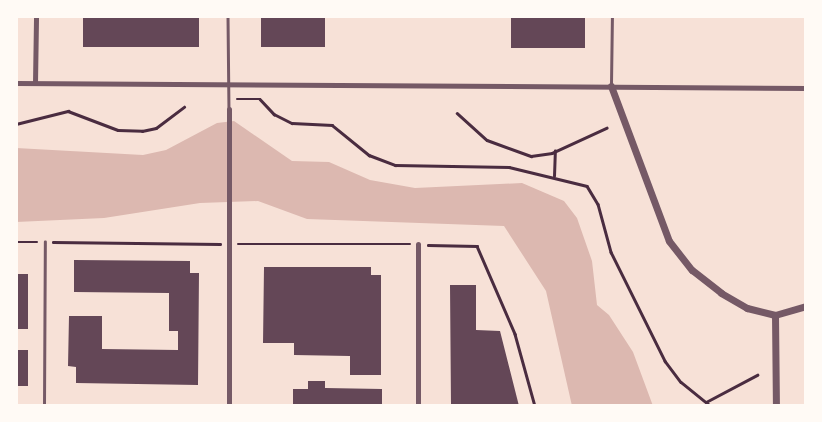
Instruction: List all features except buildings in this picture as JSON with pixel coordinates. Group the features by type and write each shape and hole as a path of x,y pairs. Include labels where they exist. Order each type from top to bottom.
{"street":[{"path":"35,83 36,16"},
{"path":"16,82 228,82 806,88"},
{"path":"611,86 669,241 692,270 721,294 775,315 806,306"},
{"path":"229,109 229,406"},
{"path":"418,244 418,406"},
{"path":"775,315 776,406"}],"lane":[{"path":"228,16 229,109"},
{"path":"611,86 612,16"},
{"path":"44,406 45,242"}],"path":[{"path":"228,99 260,99 274,114 292,123 332,125 369,155 395,165 509,167 554,176 587,186 598,204 611,252 665,361 711,406"},
{"path":"16,124 68,111 118,130 142,131 156,128 184,107"},
{"path":"458,113 487,140 531,156 555,151 606,128"},
{"path":"554,176 555,151"},
{"path":"16,242 477,246 515,334 535,406"},
{"path":"706,402 757,375"}],"shaded area":[{"path":"234,121 292,161 329,162 370,180 415,188 522,183 564,201 577,218 592,261 597,305 609,315 633,352 653,406 572,406 546,291 504,226 307,219 258,201 200,203 104,218 16,222 16,148 143,155 166,150 217,123"}]}
